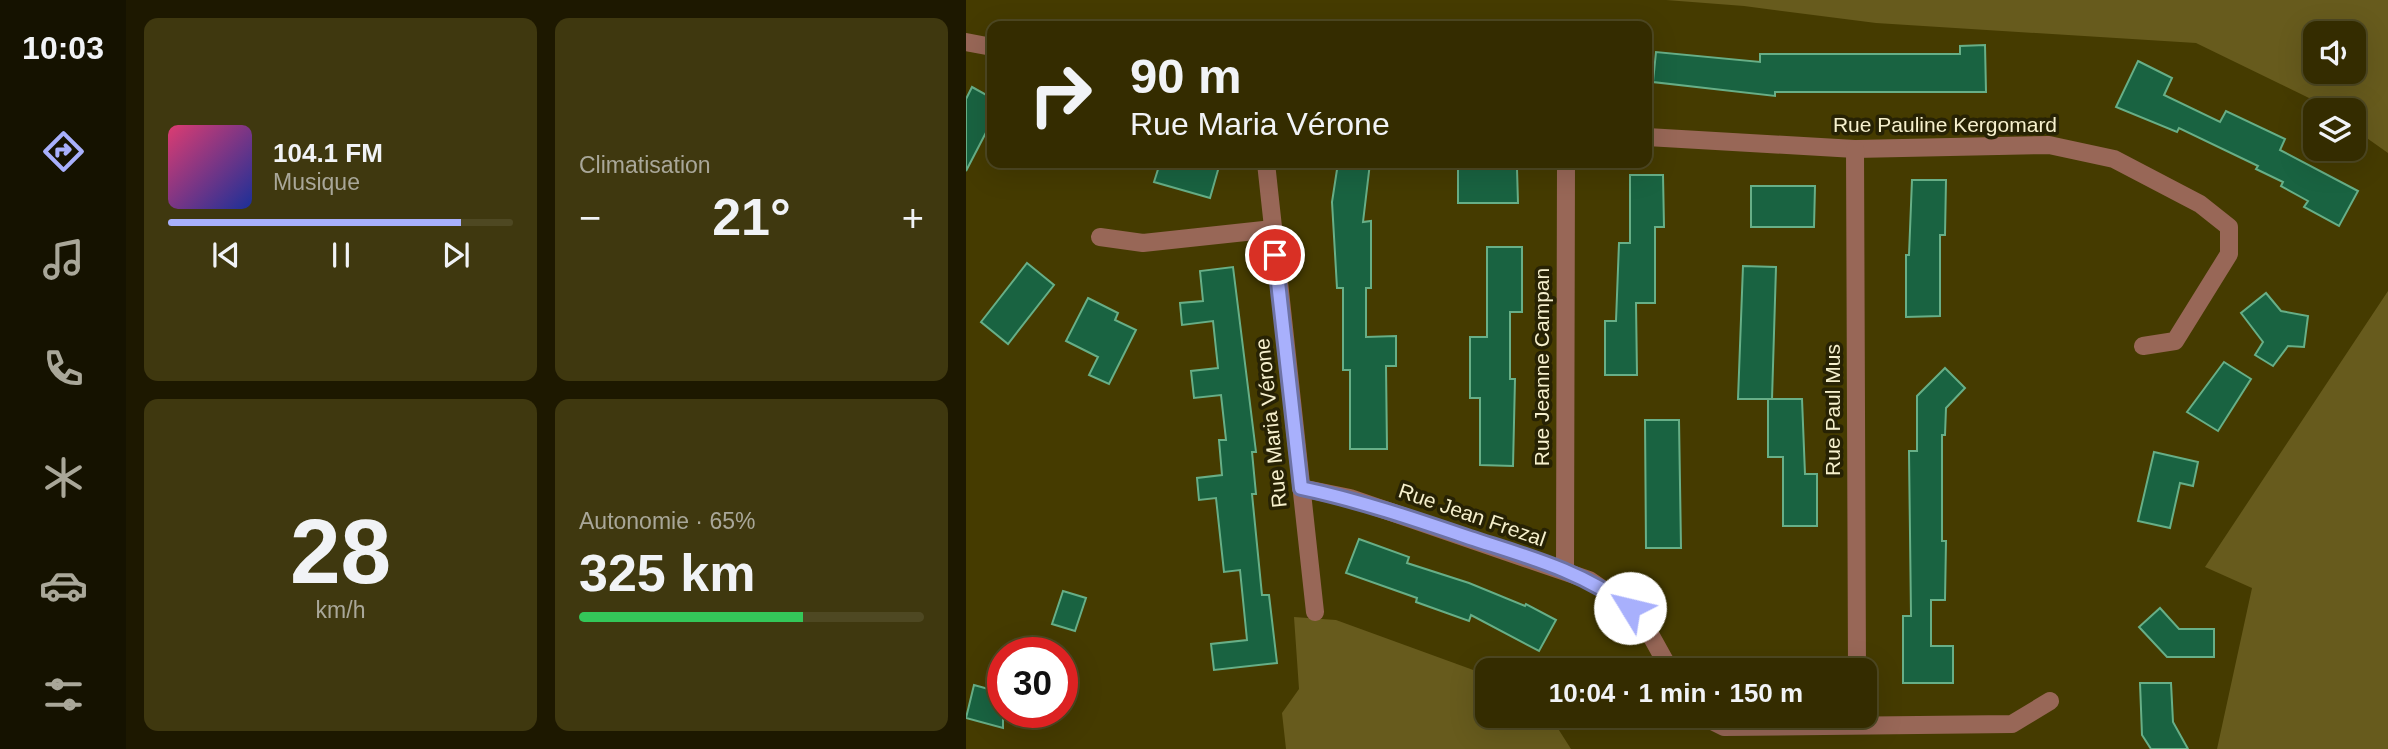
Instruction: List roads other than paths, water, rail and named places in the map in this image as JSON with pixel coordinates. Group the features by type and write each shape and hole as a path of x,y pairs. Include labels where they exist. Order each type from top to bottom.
{"street":[{"path":"966,42 987,46"},
{"name":"Rue Pauline Kergomard","path":"1652,137 1855,149 2049,145 2114,159 2200,204 2229,227 2229,254 2175,341 2143,346"},
{"name":"Rue Paul Mus","path":"1855,149 1857,658"},
{"name":"Rue Maria Vérone","path":"1267,168 1315,612"},
{"name":"Rue Jeanne Campan","path":"1564,570 1566,168"},
{"path":"1100,237 1143,243 1273,229"},
{"name":"Rue Jean Frezal","path":"1301,488 1350,498 1589,580 1630,608 1645,625 1663,658"},
{"path":"1877,721 2012,724 2050,701"}]}
